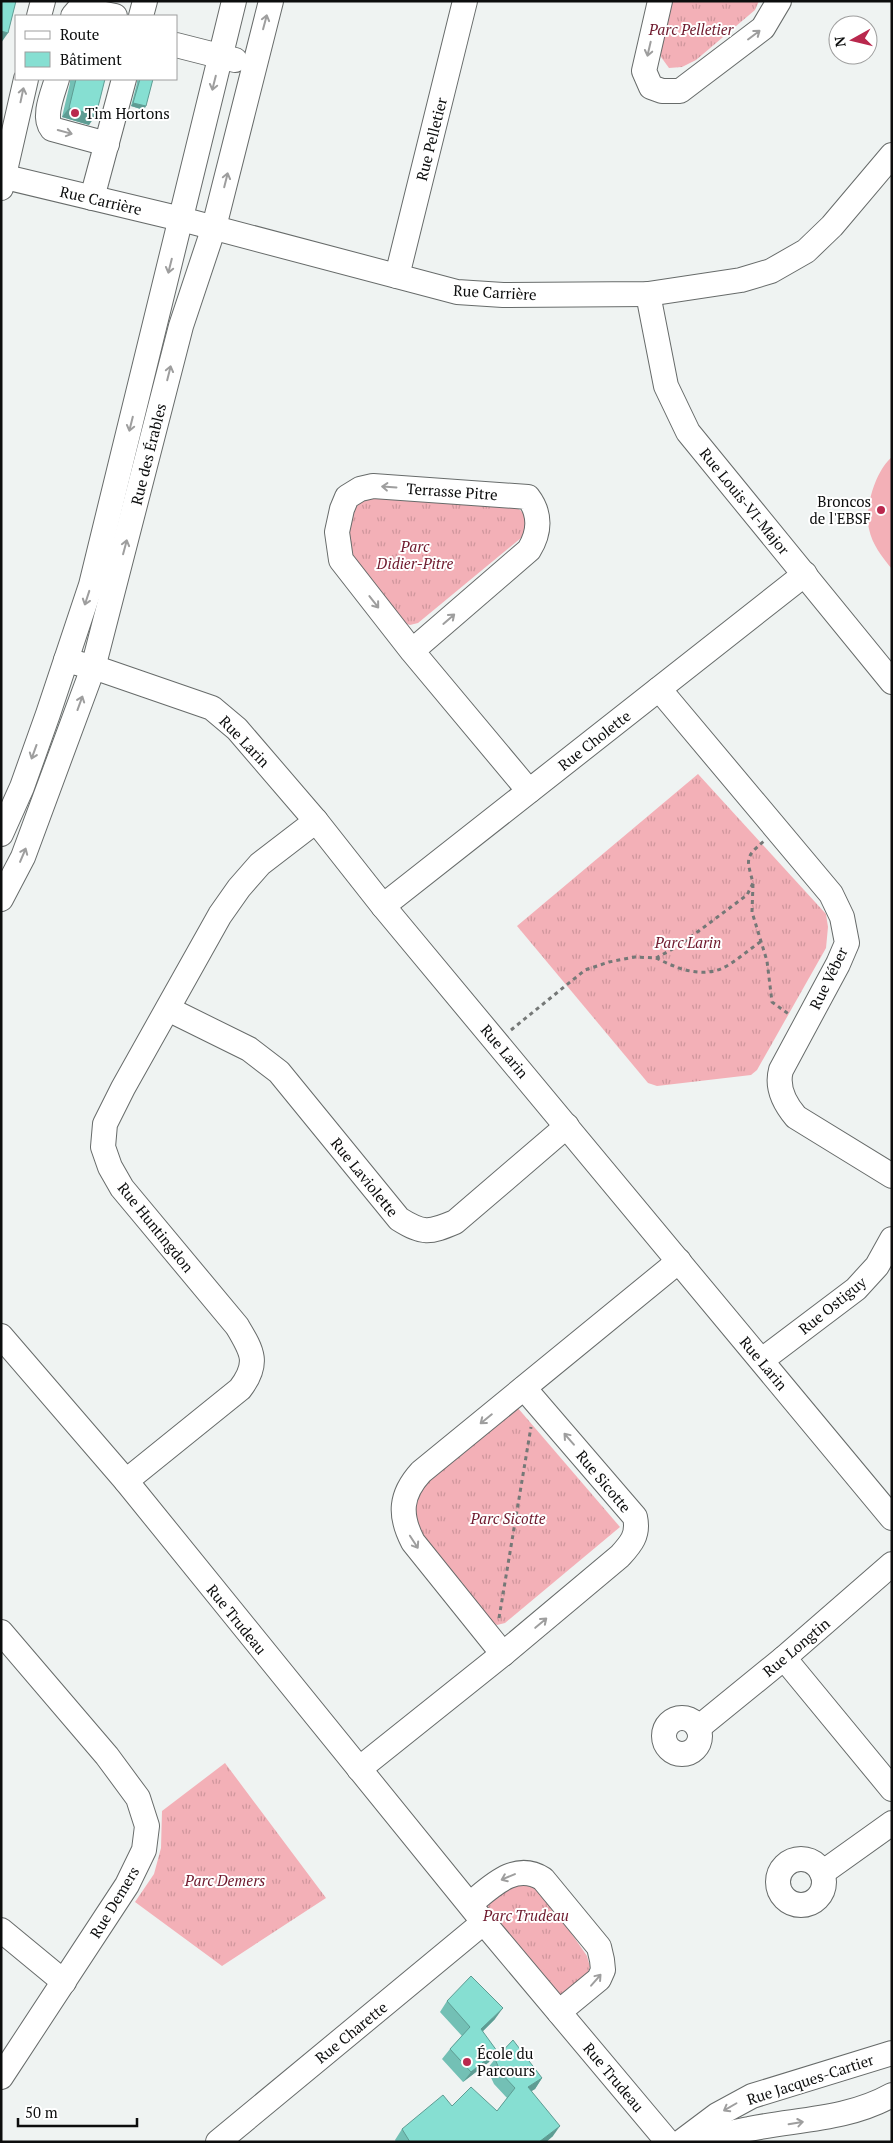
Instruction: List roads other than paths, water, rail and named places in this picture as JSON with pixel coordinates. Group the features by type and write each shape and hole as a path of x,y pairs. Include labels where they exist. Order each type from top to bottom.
{"street":[{"path":"39,15 43,1"},
{"path":"141,15 145,1"},
{"name":"Rue des Érables","path":"1,834 22,787 91,585 234,1"},
{"name":"Rue des Érables","path":"1,899 23,857 93,668 181,326 214,227 270,1"},
{"name":"Rue Pelletier","path":"397,276 466,1"},
{"path":"660,1 644,71 651,87 662,92 680,91 763,28 779,1"},
{"path":"74,15 79,9 85,9 111,15"},
{"path":"178,46 254,65"},
{"path":"2,180 26,80"},
{"path":"57,80 48,116 48,124 52,129 107,144"},
{"path":"92,198 124,80"},
{"name":"Rue Carrière","path":"2,180 92,198 214,227 457,292 494,295 648,294 741,280 771,271 806,251 832,226 892,155"},
{"name":"Rue Louis-VI-Major","path":"648,294 666,386 688,432 892,682"},
{"name":"Terrasse Pitre","path":"412,651 529,550 536,538 538,521 534,506 528,497 373,486 360,489 347,497 342,509 337,532 341,560 412,651 529,791"},
{"name":"Rue Cholette","path":"384,906 804,574"},
{"name":"Rue Larin","path":"66,660 212,708 237,729 316,821 384,906 892,1518"},
{"name":"Rue Véber","path":"658,690 830,894 842,917 847,943 838,964 785,1061 779,1076 780,1088 784,1103 796,1117 892,1176"},
{"name":"Rue Huntingdon","path":"126,1481 240,1389 250,1376 253,1359 250,1347 238,1326 122,1188 110,1167 103,1147 105,1124 123,1088 220,915 239,888 260,864 316,821"},
{"name":"Rue Laviolette","path":"168,1009 249,1049 279,1072 399,1219 417,1230 436,1230 455,1222 568,1126"},
{"name":"Rue Ostiguy","path":"762,1360 856,1290 877,1266 892,1239"},
{"path":"497,1646 412,1542 405,1528 403,1515 404,1499 410,1484 421,1472 679,1261"},
{"name":"Rue Trudeau","path":"1,1336 126,1481 484,1922 668,2142"},
{"name":"Rue Sicotte","path":"359,1769 497,1646 620,1556 634,1540 636,1533 635,1517 524,1388"},
{"name":"Rue Longtin","path":"698,1728 784,1658 892,1564"},
{"name":"Rue Demers","path":"1,1632 107,1756 138,1798 147,1826 144,1850 127,1885 1,2077"},
{"path":"784,1658 892,1789"},
{"path":"822,1874 892,1824"},
{"path":"470,1904 496,1883 510,1876 525,1872 534,1873 543,1879 588,1932 599,1947 603,1970 599,1979 559,2012"},
{"name":"Rue Charette","path":"218,2142 484,1922"},
{"path":"1,1930 64,1982"},
{"name":"Rue Jacques-Cartier","path":"681,2142 717,2115 752,2096 892,2053"},
{"name":"Rue Jacques-Cartier","path":"697,2142 750,2128 839,2114 876,2104 892,2095"}],"place":[{"name":"Tim Hortons","path":"75,113"},
{"name":"Broncos de l'EBSF","path":"881,510"},
{"name":"École du Parcours","path":"467,2062"}],"park label":[{"name":"Parc Pelletier","path":"691,29"},
{"name":"Parc Didier-Pitre","path":"415,554"},
{"name":"Parc Larin","path":"688,942"},
{"name":"Parc Sicotte","path":"508,1518"},
{"name":"Parc Demers","path":"225,1880"},
{"name":"Parc Trudeau","path":"526,1915"}]}
